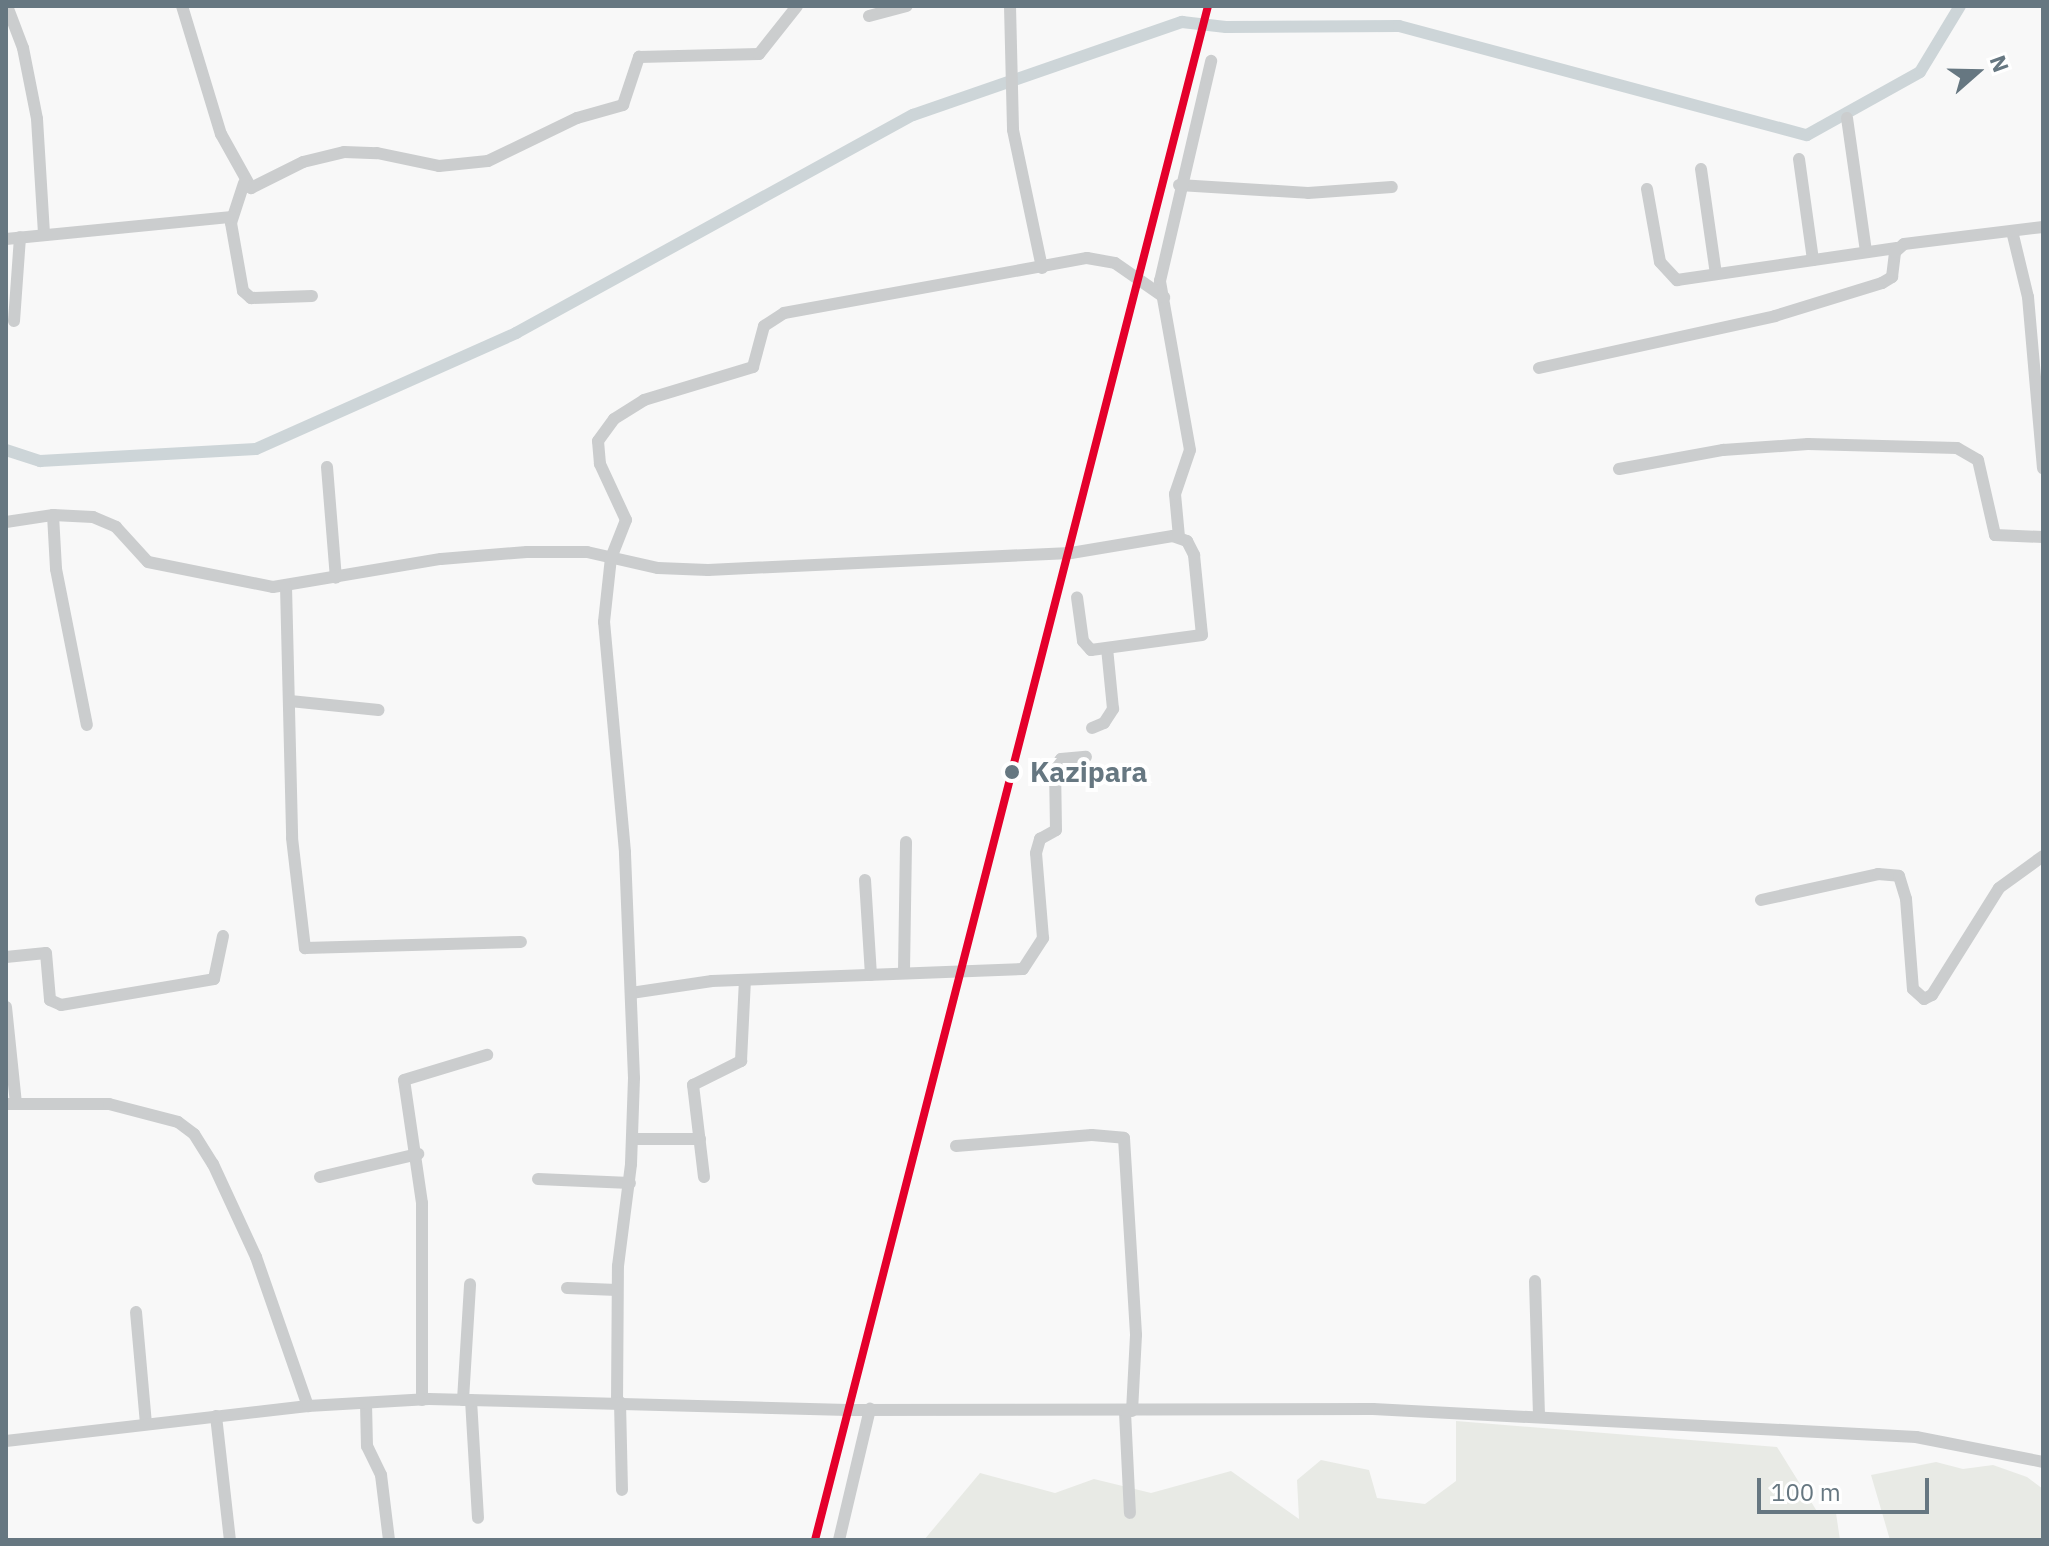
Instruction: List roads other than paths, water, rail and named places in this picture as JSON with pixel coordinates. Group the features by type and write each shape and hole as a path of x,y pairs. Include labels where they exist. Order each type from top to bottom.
{"street":[{"path":"7,6 23,48 37,119 44,234"},
{"path":"182,6 215,118 244,183 232,217 246,296 312,296"},
{"path":"244,183 258,188 303,162 344,152 377,153 439,166 488,161 577,118 623,105 639,57 759,54 797,6"},
{"path":"869,16 907,6"},
{"path":"1010,6 1009,96 1042,268"},
{"path":"1179,537 1175,494 1190,450 1170,357 1160,281 1179,185 1211,61"},
{"path":"1847,118 1866,252"},
{"path":"1799,159 1813,260"},
{"path":"1701,169 1716,274"},
{"path":"1179,185 1308,193 1392,187"},
{"path":"1647,189 1660,262 1677,280 2043,227"},
{"path":"6,239 232,217"},
{"path":"2012,231 2028,297 2043,468"},
{"path":"14,321 20,237"},
{"path":"1539,368 1775,316 1882,283 1892,277 1897,248"},
{"path":"622,1490 617,1290 630,1183 631,993 625,852 604,622 611,558 626,520 597,451 604,429 629,407 753,367 764,326 784,313 1100,259 1164,297"},
{"path":"1619,469 1723,450 1808,444 1957,448 1978,460 1995,535 2043,537"},
{"path":"327,467 336,578"},
{"path":"6,522 53,515 107,522 136,553 162,567 247,584 286,586 489,555 566,550 708,570 1071,553 1179,537 1187,541 1194,555 1202,635 1091,650 1084,645 1077,597"},
{"path":"53,515 56,569 87,725"},
{"path":"286,586 292,838 307,950 521,942"},
{"path":"1092,728 1104,723 1113,709 1107,648"},
{"path":"290,701 379,710"},
{"path":"631,993 745,980 904,971 987,973 1027,966 1043,938 1036,853 1040,839 1056,830 1055,767 1061,759 1086,757"},
{"path":"904,971 906,842"},
{"path":"1761,900 1878,874 1899,876 1906,899 1913,989 1924,999 1932,995 1999,888 2043,856"},
{"path":"865,880 871,975"},
{"path":"6,957 46,953 50,1000 61,1005 214,979 223,936"},
{"path":"704,1177 693,1085 741,1061 745,980"},
{"path":"6,1007 11,1103 124,1107 178,1122 194,1134 256,1257 308,1406"},
{"path":"422,1400 418,1154 405,1077 487,1055"},
{"path":"956,1146 1092,1135 1124,1138 1136,1335 1128,1412 1130,1513"},
{"path":"632,1139 700,1139"},
{"path":"320,1177 418,1154"},
{"path":"538,1179 630,1183"},
{"path":"1535,1281 1539,1417"},
{"path":"470,1284 467,1400 478,1518"},
{"path":"567,1288 617,1290"},
{"path":"136,1312 146,1424"},
{"path":"6,1441 308,1406 422,1400 1128,1412 1373,1409 1916,1437 2043,1462"},
{"path":"366,1403 367,1446 381,1475 389,1540"},
{"path":"839,1540 870,1409"},
{"path":"216,1416 230,1540"}],"waterway":[{"path":"6,450 40,461 256,449 516,333 913,115 1182,22 1226,27 1399,26 1807,135 1920,72 1960,6"}],"place":[{"name":"Kazipara","path":"1012,772"}]}
